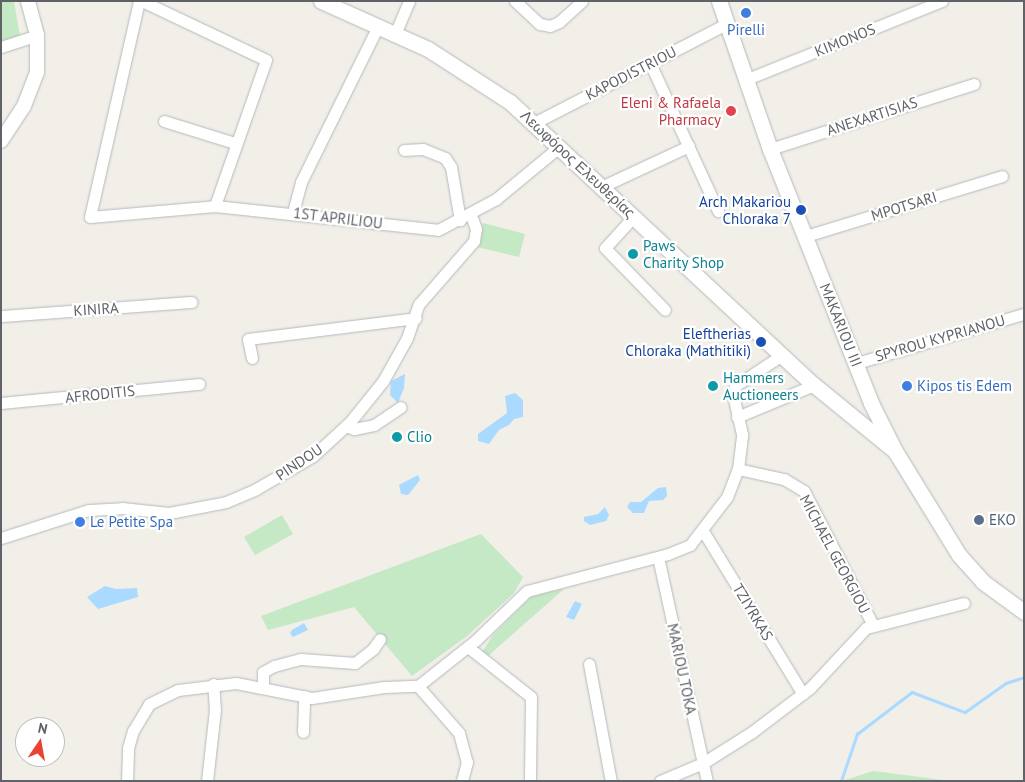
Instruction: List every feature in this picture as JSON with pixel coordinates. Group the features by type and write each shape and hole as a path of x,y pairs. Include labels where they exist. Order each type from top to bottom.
{"main road":[{"name":"Λεωφόρος Ελευθερίας","path":"320,1 395,34 463,69 534,123 814,385 895,450"},
{"name":"MAKARIOU III","path":"719,1 770,149 857,363 871,403 895,450 959,555 983,582 1022,611"},
{"path":"845,411 865,408 871,403"}],"street":[{"path":"1,141 32,86 38,61 38,35 28,1"},
{"path":"141,1 266,60 235,143 215,206"},
{"name":"1ST APRILIOU","path":"141,1 90,217 215,206 293,212 430,230 444,228 471,215 512,187 560,147"},
{"path":"395,34 409,1"},
{"path":"515,1 540,24 550,26 559,22 582,1"},
{"name":"KIMONOS","path":"747,79 938,2"},
{"name":"KAPODISTRIOU","path":"534,123 728,23"},
{"path":"293,212 301,182 378,26"},
{"path":"1,47 38,35"},
{"path":"650,63 718,211"},
{"name":"ANEXARTISIAS","path":"770,149 974,84"},
{"path":"164,121 235,143"},
{"path":"602,187 689,146"},
{"path":"404,150 423,149 445,158 451,167 460,220"},
{"name":"MPOTSARI","path":"806,236 1002,176"},
{"name":"PINDOU","path":"1,538 89,510 122,508 169,513 226,502 291,470 346,426 383,381 416,318 420,304 474,241 476,229 471,215"},
{"path":"634,216 605,248 665,310"},
{"name":"KINIRA","path":"1,316 191,302"},
{"name":"SPYROU KYPRIANOU","path":"857,363 1024,314"},
{"path":"252,358 248,339 416,318"},
{"path":"127,781 128,748 132,730 149,704 178,690 213,684 263,687 312,698 384,687 418,686 468,647 527,591 682,550 703,530 732,489 738,469 742,434 733,396 735,386 782,355"},
{"name":"AFRODITIS","path":"1,403 199,384"},
{"path":"737,417 814,385"},
{"path":"346,426 354,429 374,425 402,407"},
{"name":"MICHAEL GEORGIOU","path":"738,469 784,478 804,491 873,625"},
{"name":"TZIYRKAS","path":"703,530 803,694"},
{"name":"MARIOU TOKA","path":"658,557 707,781"},
{"path":"660,781 703,763 728,749 803,694 860,632 873,625 964,603"},
{"path":"263,687 263,672 274,666 301,659 355,663 373,649 380,639"},
{"path":"468,647 531,697 530,781"},
{"path":"589,664 611,781"},
{"path":"206,781 215,710 213,684"},
{"path":"418,686 459,733 467,762 462,781"},
{"path":"303,732 304,696"}],"green space":[{"path":"1,1 14,1 20,37 1,42"},
{"path":"483,223 525,234 519,257 477,247"},
{"path":"282,515 293,534 255,555 244,537"},
{"path":"481,534 523,577 514,593 467,636 412,676 354,607 268,630 261,616"},
{"path":"564,589 488,656 483,651 493,635 532,596"},
{"path":"873,771 951,781 842,781"}],"water":[{"path":"405,374 404,388 398,403 390,395 391,381"},
{"path":"515,393 523,400 523,417 514,419 509,425 499,430 489,444 478,441 478,434 507,413 505,396"},
{"path":"418,475 420,480 408,495 401,494 399,485"},
{"path":"666,487 667,496 663,500 649,501 644,513 633,513 627,507 630,502 641,502 658,488"},
{"path":"605,507 609,515 606,521 590,525 584,521 584,517 598,514"},
{"path":"105,586 116,589 137,588 138,597 98,609 87,597"},
{"path":"575,601 582,604 574,620 566,617"},
{"path":"304,623 308,630 293,637 290,633 292,630"}],"waterway":[{"path":"841,781 857,734 912,692 965,712 1006,683 1024,677"}],"place":[{"name":"Pirelli","path":"746,13"},
{"name":"Eleni & Rafaela Pharmacy","path":"731,111"},
{"name":"Arch Makariou Chloraka 7","path":"801,210"},
{"name":"Paws Charity Shop","path":"633,254"},
{"name":"Eleftherias Chloraka (Mathitiki)","path":"761,342"},
{"name":"Hammers Auctioneers","path":"713,386"},
{"name":"Kipos tis Edem","path":"907,386"},
{"name":"Clio","path":"397,437"},
{"name":"EKO","path":"979,520"},
{"name":"Le Petite Spa","path":"80,522"}]}
